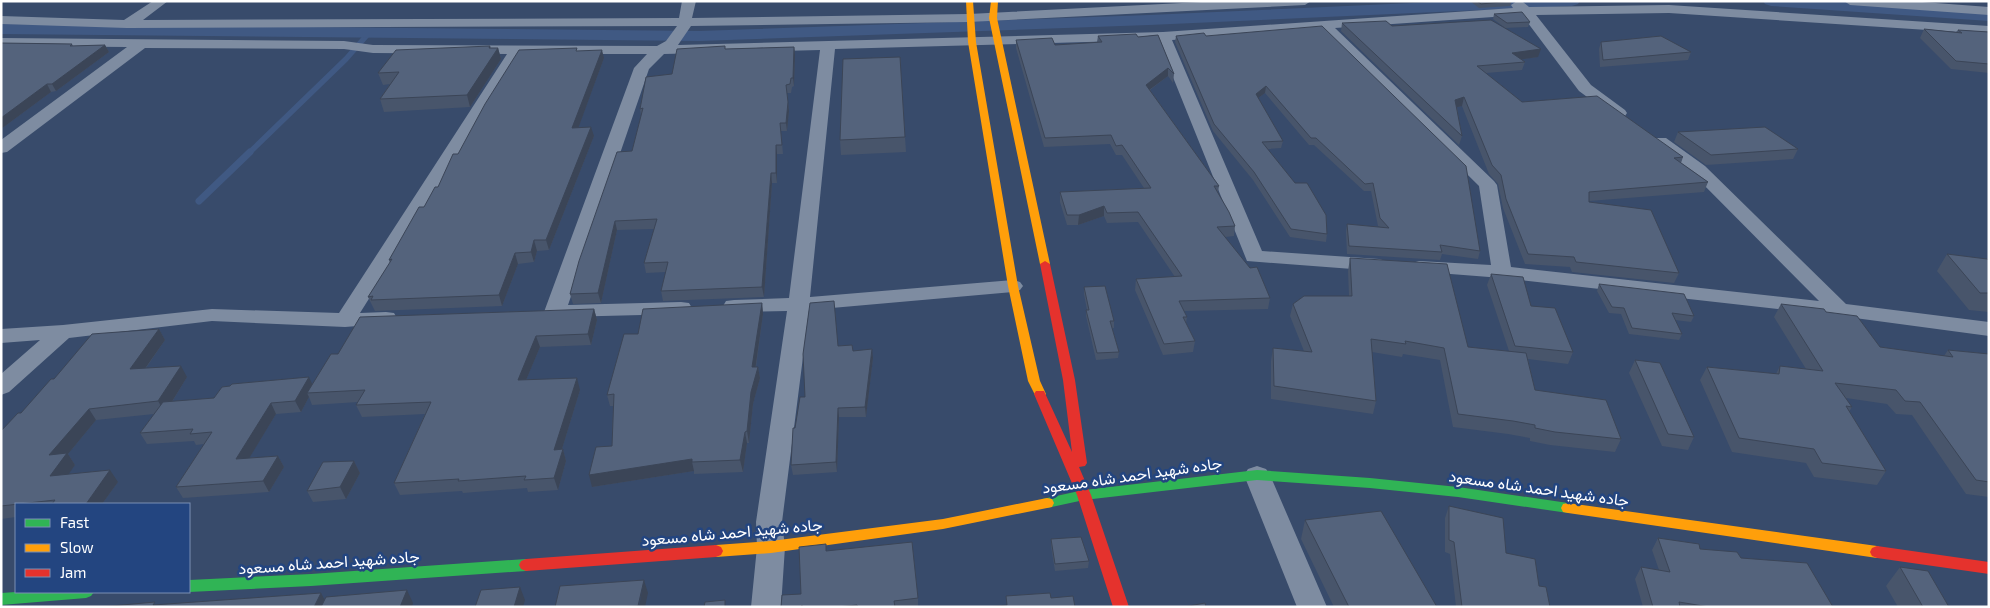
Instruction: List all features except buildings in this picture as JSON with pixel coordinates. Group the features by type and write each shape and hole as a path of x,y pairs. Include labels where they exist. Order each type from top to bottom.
{"main road":[{"path":"969,1 969,19 1013,286 1034,381 1084,495 1121,607"},
{"path":"995,1 994,18 1069,380 1084,495"},
{"name":"جاده شهيد احمد شاه مسعود","path":"190,586 321,580 772,547 943,524 1084,495 1257,475 1370,483 1458,492 1989,568"},
{"path":"1,599 74,593"}],"street":[{"path":"127,24 162,1"},
{"path":"689,1 683,25 666,47 642,68 546,312 799,304 1013,286"},
{"path":"1,20 127,24 683,25 969,19 1306,1"},
{"path":"1850,1 1989,11"},
{"path":"1520,6 1585,88 1631,121"},
{"path":"1,42 344,45 373,49 516,51 828,45 1163,36 1324,25 1520,6 1669,9 1989,30"},
{"path":"1324,25 1488,185 1502,272"},
{"path":"1163,36 1254,257 1502,272 1840,310 1989,329"},
{"path":"1,148 140,44"},
{"path":"766,607 772,547 769,522 799,304 828,45"},
{"path":"345,320 516,51"},
{"path":"1646,132 1699,170 1840,310"},
{"path":"1,336 63,332 212,315 345,320 402,317"},
{"path":"1,387 63,332"},
{"path":"1257,475 1312,607"}],"waterway":[{"path":"1,29 699,36 1149,20 1572,1"},
{"path":"1771,1 1989,16"},
{"path":"249,153 346,59 368,34"},
{"path":"199,201 250,152"}],"traffic: fast":[{"path":"1047,503 1084,495 1257,475 1370,483 1458,492 1568,508"},
{"path":"190,586 311,580 526,565"},
{"path":"1,599 74,593"}],"traffic: slow":[{"path":"969,1 972,42 1013,286 1034,381 1040,394"},
{"path":"995,1 993,18 1045,264"},
{"path":"716,551 771,547 943,524 1047,503"},
{"path":"1568,508 1877,552"}],"traffic: jam":[{"path":"1045,264 1069,380 1080,463"},
{"path":"1040,394 1084,495 1121,607"},
{"path":"526,565 716,551"},
{"path":"1877,552 1989,568"}]}
